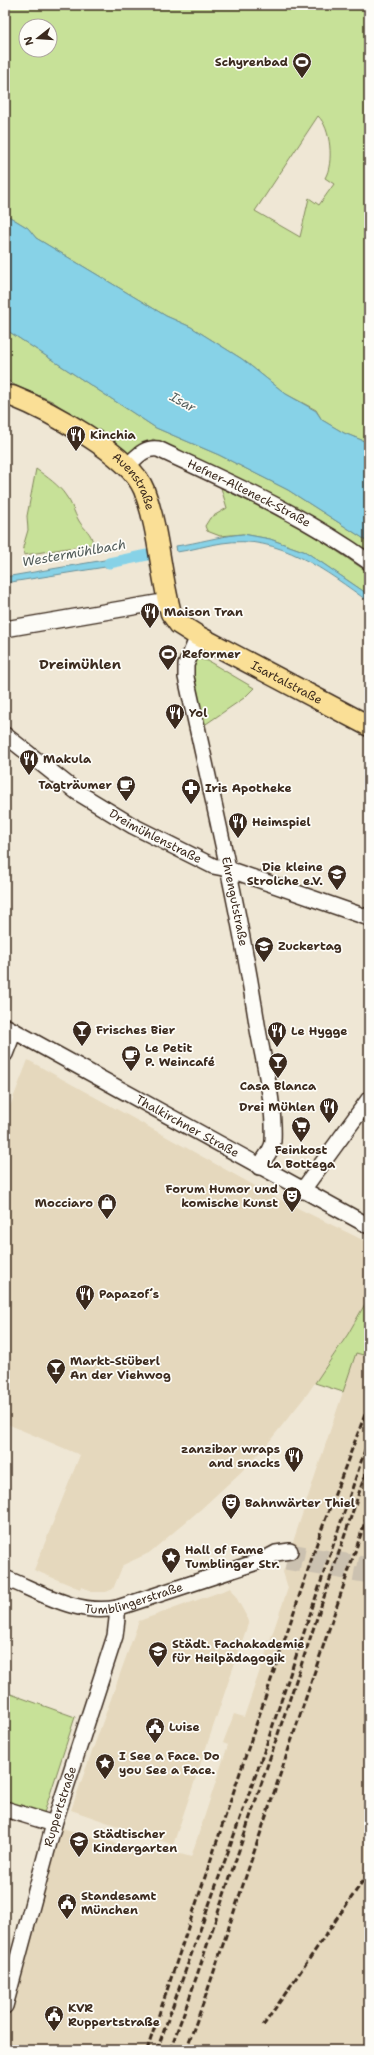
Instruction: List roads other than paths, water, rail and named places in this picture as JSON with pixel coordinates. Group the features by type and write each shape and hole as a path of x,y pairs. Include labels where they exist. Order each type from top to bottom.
{"main road":[{"name":"Auenstraße","path":"7,394 53,414 127,466 144,489 150,511 168,601 174,618 191,632"},
{"name":"Isartalstraße","path":"191,632 369,726"}],"street":[{"name":"Hefner-Alteneck-Straße","path":"127,466 144,451 151,448 158,449 274,504 324,531 369,562"},
{"path":"5,629 168,601"},
{"name":"Ehrengutstraße","path":"191,632 186,665 186,677 228,869 264,1056 271,1112 273,1144 259,1167"},
{"name":"Dreimühlenstraße","path":"5,735 77,792 133,826 213,866 228,869 369,918"},
{"path":"5,1054 10,1028"},
{"name":"Thalkirchner Straße","path":"10,1028 302,1191 369,1226"},
{"path":"302,1191 369,1099"},
{"name":"Tumblingerstraße","path":"5,1578 80,1608 98,1610 117,1608 263,1560 288,1557"},
{"name":"Ruppertstraße","path":"5,2006 54,1824 113,1641 117,1625 117,1608"},
{"path":"5,1810 54,1824"}],"water":[{"name":"Isar","path":"5,214 28,228 36,238 166,316 191,327 242,359 286,394 316,411 322,420 344,433 369,443 369,542 288,490 219,455 156,428 5,329"},
{"path":"243,534 270,539 306,552 369,595 369,602 319,567 282,550 263,544 243,542 222,543 177,552 176,546"},
{"path":"122,557 124,564 5,583 5,577"}],"waterway":[{"name":"Westermühlbach","path":"109,563 147,555"}],"tunnel":[{"path":"290,1551 369,1565"},
{"path":"286,1562 369,1576"}],"railway":[{"path":"147,2050 321,1531 369,1404"},
{"path":"157,2050 266,1746 369,1438"},
{"path":"170,2050 189,1999 369,1463"},
{"path":"186,2050 204,2001 369,1510"},
{"path":"263,2026 369,1872"}],"place":[{"name":"Schyrenbad","path":"302,79"},
{"name":"Kinchia","path":"76,452"},
{"name":"Maison Tran","path":"150,629"},
{"name":"Reformer","path":"168,671"},
{"name":"Yol","path":"175,730"},
{"name":"Makula","path":"29,776"},
{"name":"Tagträumer","path":"126,802"},
{"name":"Iris Apotheke","path":"191,805"},
{"name":"Heimspiel","path":"238,839"},
{"name":"Die kleine Strolche e.V.","path":"337,891"},
{"name":"Zuckertag","path":"264,963"},
{"name":"Frisches Bier","path":"82,1047"},
{"name":"Le Hygge","path":"277,1048"},
{"name":"Le Petit P. Weincafé","path":"131,1072"},
{"name":"Casa Blanca","path":"278,1079"},
{"name":"Drei Mühlen","path":"329,1124"},
{"name":"Feinkost La Bottega","path":"301,1143"},
{"name":"Forum Humor und komische Kunst","path":"292,1213"},
{"name":"Mocciaro","path":"107,1220"},
{"name":"Papazof´s","path":"85,1311"},
{"name":"Markt-Stüberl An der Viehwog","path":"56,1385"},
{"name":"zanzibar wraps and snacks","path":"294,1473"},
{"name":"Bahnwärter Thiel","path":"231,1520"},
{"name":"Hall of Fame Tumblinger Str.","path":"171,1574"},
{"name":"Städt. Fachakademie für Heilpädagogik","path":"158,1668"},
{"name":"Luise","path":"155,1744"},
{"name":"I See a Face. Do you See a Face.","path":"105,1780"},
{"name":"Städtischer Kindergarten","path":"79,1858"},
{"name":"Standesamt München","path":"67,1920"},
{"name":"KVR Ruppertstraße","path":"54,2032"}],"district":[{"name":"Dreimühlen","path":"80,664"}]}
